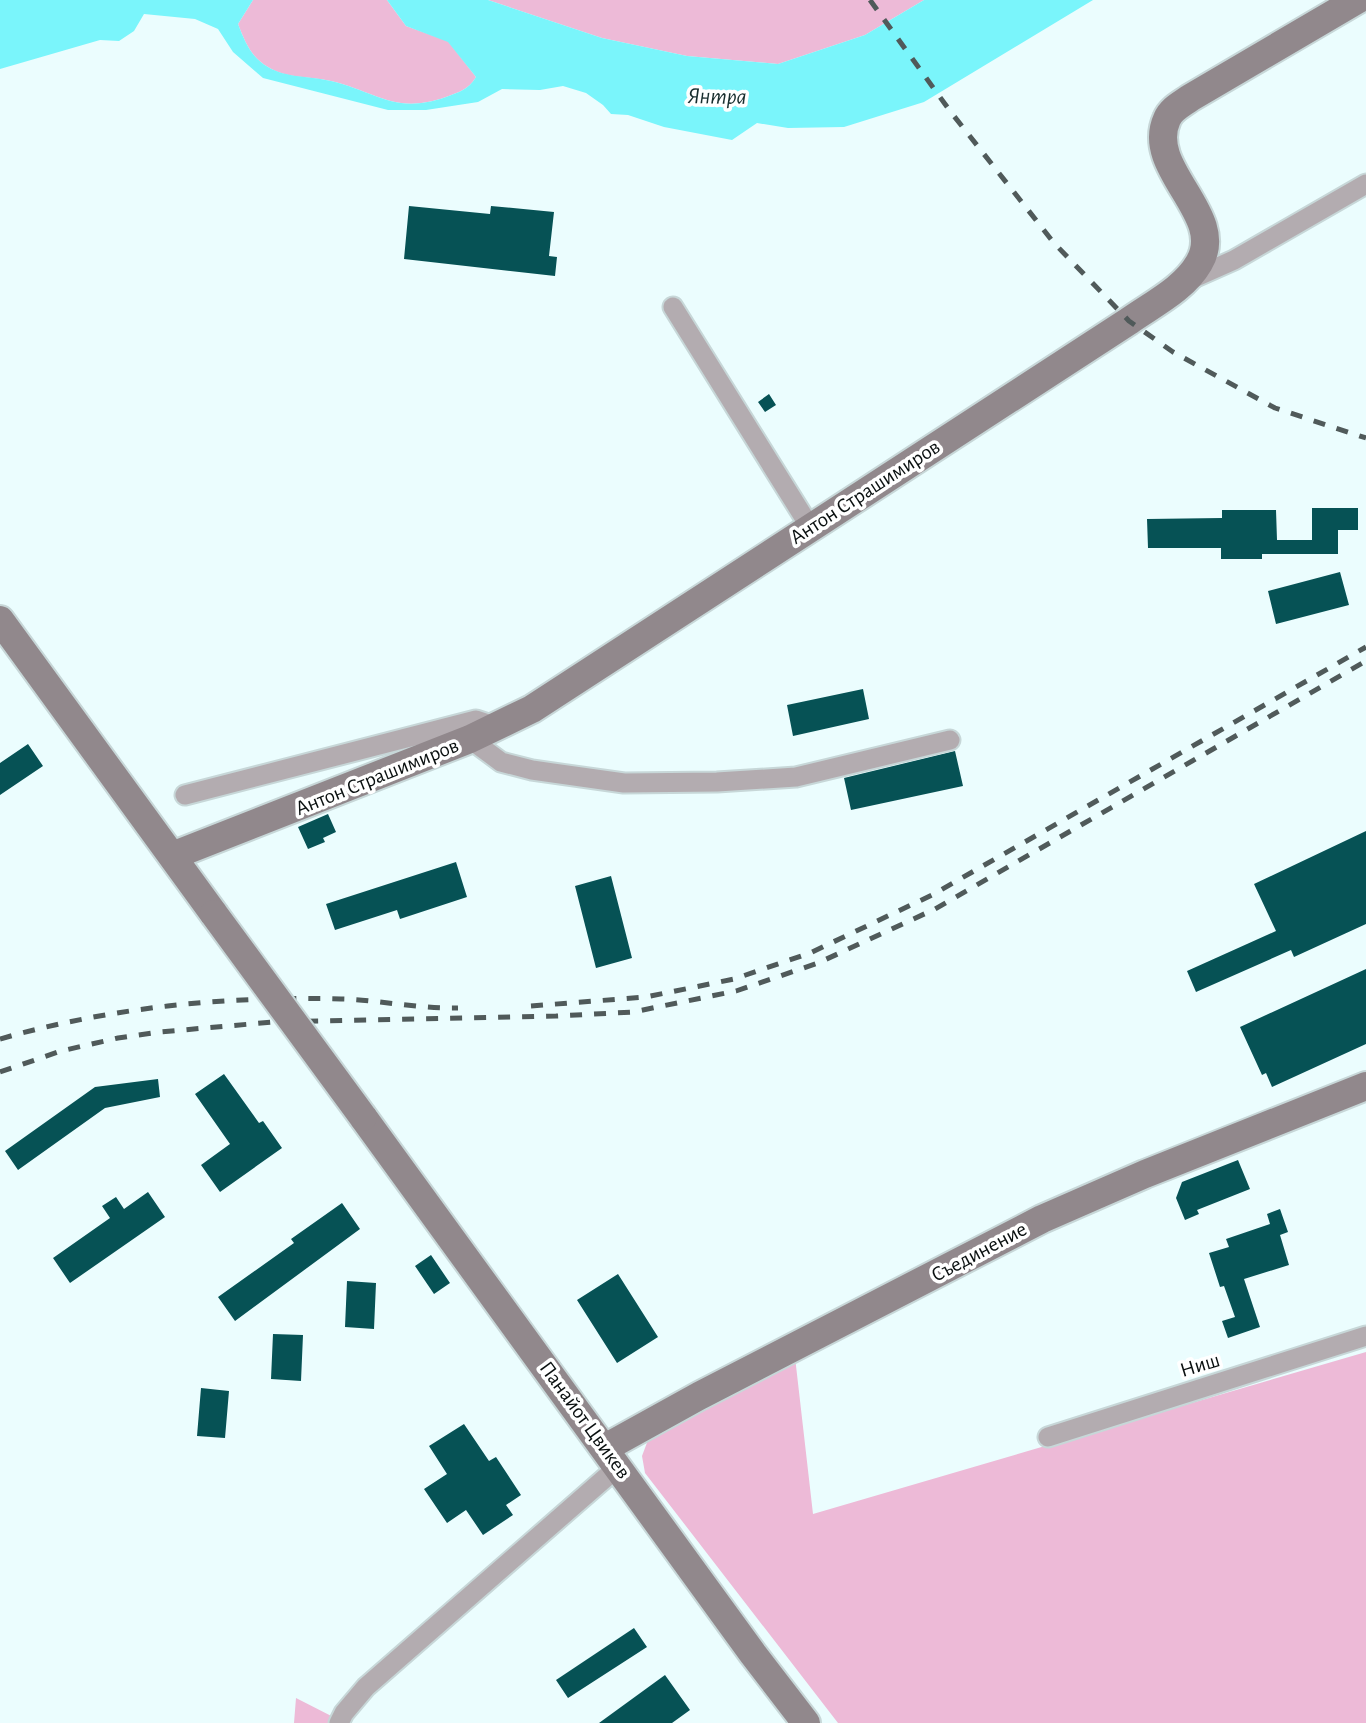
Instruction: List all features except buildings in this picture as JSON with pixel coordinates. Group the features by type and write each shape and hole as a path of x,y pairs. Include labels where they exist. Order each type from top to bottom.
{"street":[{"name":"Антон Страшимиров","path":"172,856 471,739 532,709 1185,282 1205,250 1205,233 1200,218 1166,155 1163,142 1167,119 1190,98 1357,0"},
{"path":"1185,282 1234,260 1366,184"},
{"path":"673,307 810,527"},
{"name":"Панайот Цвикев","path":"0,620 806,1723"},
{"path":"185,795 476,720 497,727"},
{"path":"471,739 501,762 532,770 624,783 717,782 796,777 950,740"},
{"name":"Съединение","path":"612,1457 699,1396 1042,1219 1145,1174 1366,1086"},
{"name":"Ниш","path":"1048,1437 1366,1336"},
{"path":"339,1723 366,1687 612,1457"}],"shaded area":[{"path":"253,0 387,0 406,26 448,41 476,77 459,92 413,104 387,100 331,81 283,74 257,59 238,24"},
{"path":"488,0 924,0 865,35 778,64 687,56 602,38"},
{"path":"1366,1352 1366,1723 838,1723 645,1473 642,1456 648,1440 795,1357 813,1514"},
{"path":"296,1698 345,1723 294,1723"}],"water":[{"name":"Янтра","path":"0,0 253,0 238,24 253,54 268,67 291,75 331,81 387,100 413,104 459,92 476,77 448,42 406,26 387,0 488,0 602,38 687,56 778,64 865,35 924,0 1093,0 924,102 844,127 788,128 757,123 732,140 664,127 628,115 611,114 586,93 563,86 540,90 502,89 478,102 426,110 388,110 263,78 233,52 218,29 195,19 144,14 134,31 119,41 100,40 0,69"}],"railway":[{"path":"870,0 950,111 1054,243 1129,321 1173,352 1275,408 1366,438"},
{"path":"531,1006 646,997 734,979 810,953 932,895 1366,647"},
{"path":"0,1072 61,1051 160,1032 273,1022 633,1012 736,991 818,963 935,909 1366,661"},
{"path":"0,1039 127,1011 255,999 341,999 458,1008"}]}
